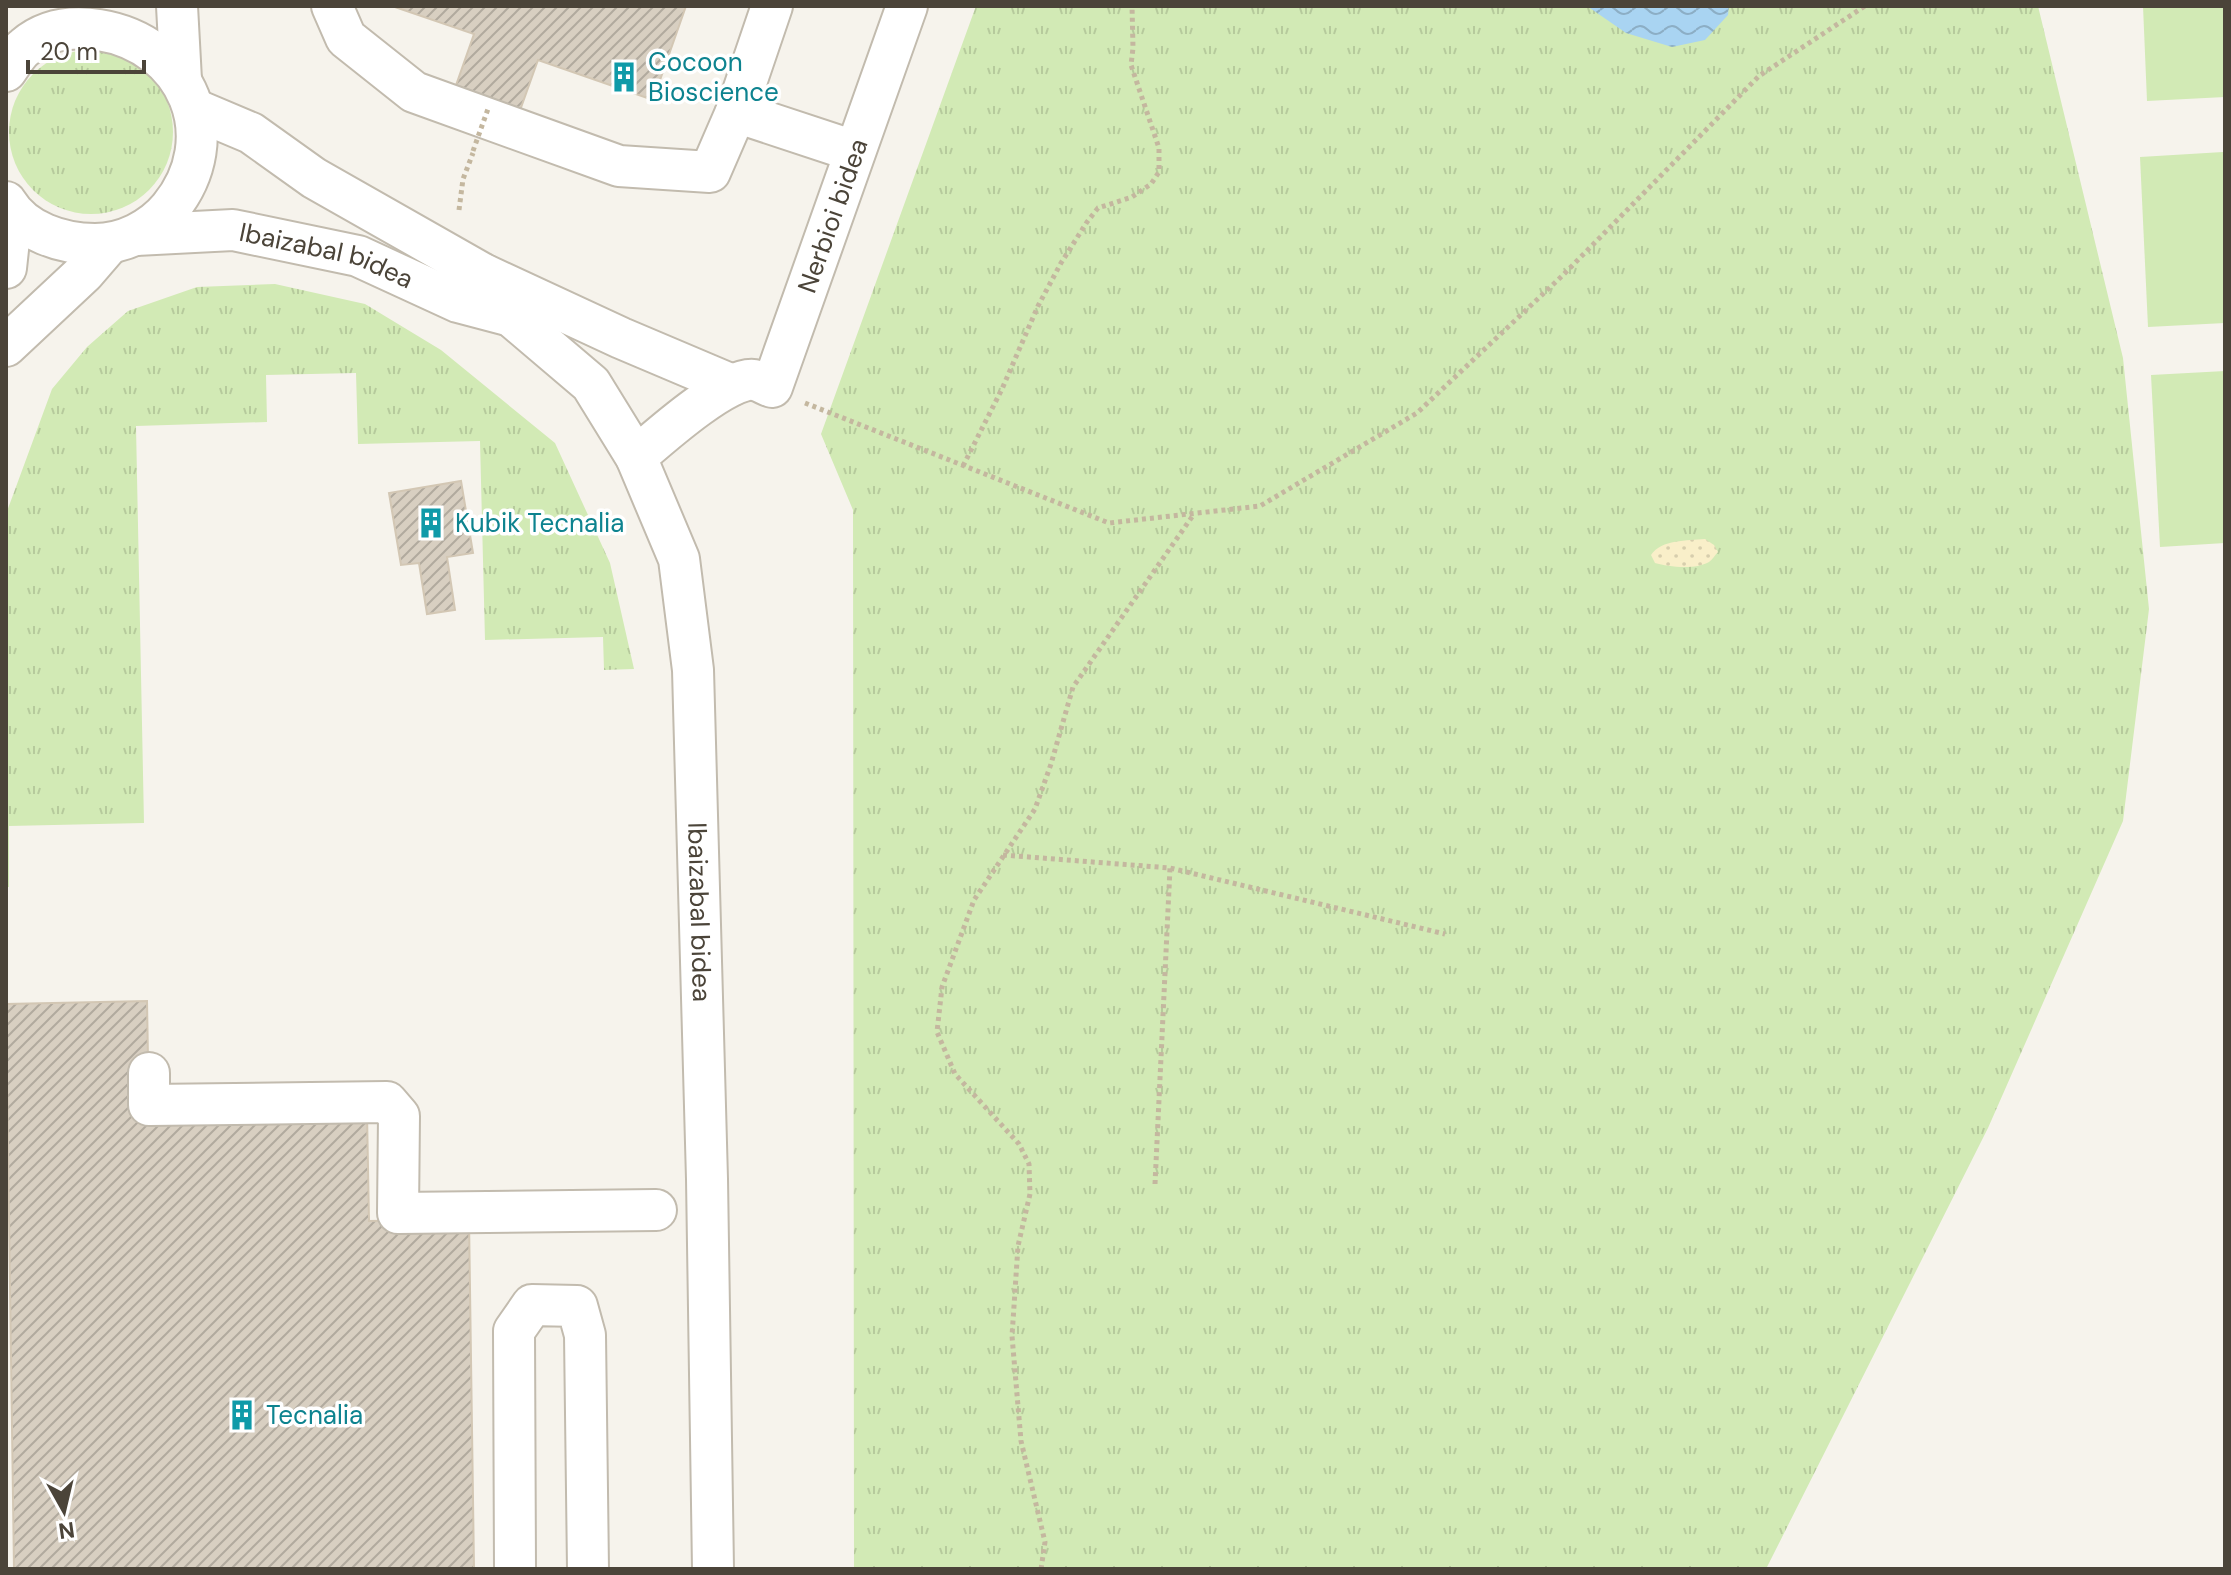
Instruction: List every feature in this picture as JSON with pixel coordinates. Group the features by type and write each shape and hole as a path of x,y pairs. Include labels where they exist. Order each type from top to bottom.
{"street":[{"path":"6,346 123,239 163,217 183,192 197,151 177,6"},
{"path":"332,6 346,38 414,92 619,166 710,172 736,112 772,6"},
{"name":"Nerbioi bidea","path":"772,387 907,6"},
{"path":"12,54 85,16 106,31 137,40 161,56 188,94"},
{"name":"Ibaizabal bidea","path":"188,94 251,133 314,178 483,274 511,316 591,384 636,457 679,559 693,670 713,1569"},
{"path":"736,112 854,151"},
{"path":"6,268 9,207"},
{"name":"Ibaizabal bidea","path":"9,207 44,235 74,244 233,230 358,256 458,302 511,316"},
{"path":"483,274 732,385"},
{"path":"636,457 680,420 732,385 752,380 772,387"},
{"path":"149,1073 149,1105 387,1102 399,1116 398,1213 656,1210"},
{"path":"515,1569 514,1331 532,1305 577,1306 585,1335 588,1569"}],"path":[{"path":"963,466 1002,389 1038,306 1087,222 1098,208 1132,197 1151,184 1159,172 1159,148 1131,65 1134,33 1132,6"},
{"path":"772,387 810,405 1109,523 1260,506 1417,413 1562,276 1759,76 1865,6"},
{"path":"459,210 463,179 489,106"},
{"path":"1041,1569 1045,1542 1021,1441 1012,1336 1018,1246 1030,1194 1029,1164 1019,1144 955,1074 937,1032 942,987 974,900 1035,809 1073,687 1194,513"},
{"path":"1003,855 1170,868 1445,934"},
{"path":"1155,1184 1170,868"}],"green space":[{"path":"976,6 2038,6 2123,358 2149,609 2123,821 1988,1128 1766,1569 854,1569 853,510 821,434"},
{"path":"2143,6 2225,6 2225,97 2147,101"},
{"path":"91,50 122,56 149,74 167,101 173,132 167,163 149,190 122,208 91,214 60,208 33,190 15,163 9,132 15,101 33,74 60,56"},
{"path":"2223,152 2225,323 2148,327 2140,157"},
{"path":"275,284 365,304 441,350 555,443 610,563 634,669 604,670 603,637 485,640 480,441 358,444 356,373 266,375 267,422 136,426 144,823 9,826 9,887 6,887 6,514 52,389 87,347 128,311 197,287"},
{"path":"2225,371 2225,543 2160,547 2151,375"}],"sand":[{"path":"1705,539 1718,552 1703,565 1667,566 1655,563 1651,555 1668,543"}],"water":[{"path":"1587,6 1729,6 1728,15 1705,40 1672,47 1626,33"}],"building":[{"name":"Cocoon Bioscience","path":"392,6 686,6 653,100 538,60 518,116 453,94 474,34"},
{"name":"Kubik Tecnalia","path":"461,481 473,553 447,557 455,610 427,614 419,563 401,565 389,493"},
{"name":"Tecnalia","path":"147,1001 149,1116 367,1113 369,1221 469,1219 474,1569 14,1569 6,1004"}],"place":[{"name":"Cocoon Bioscience","path":"624,77"},
{"name":"Kubik Tecnalia","path":"431,523"},
{"name":"Tecnalia","path":"242,1415"}]}
